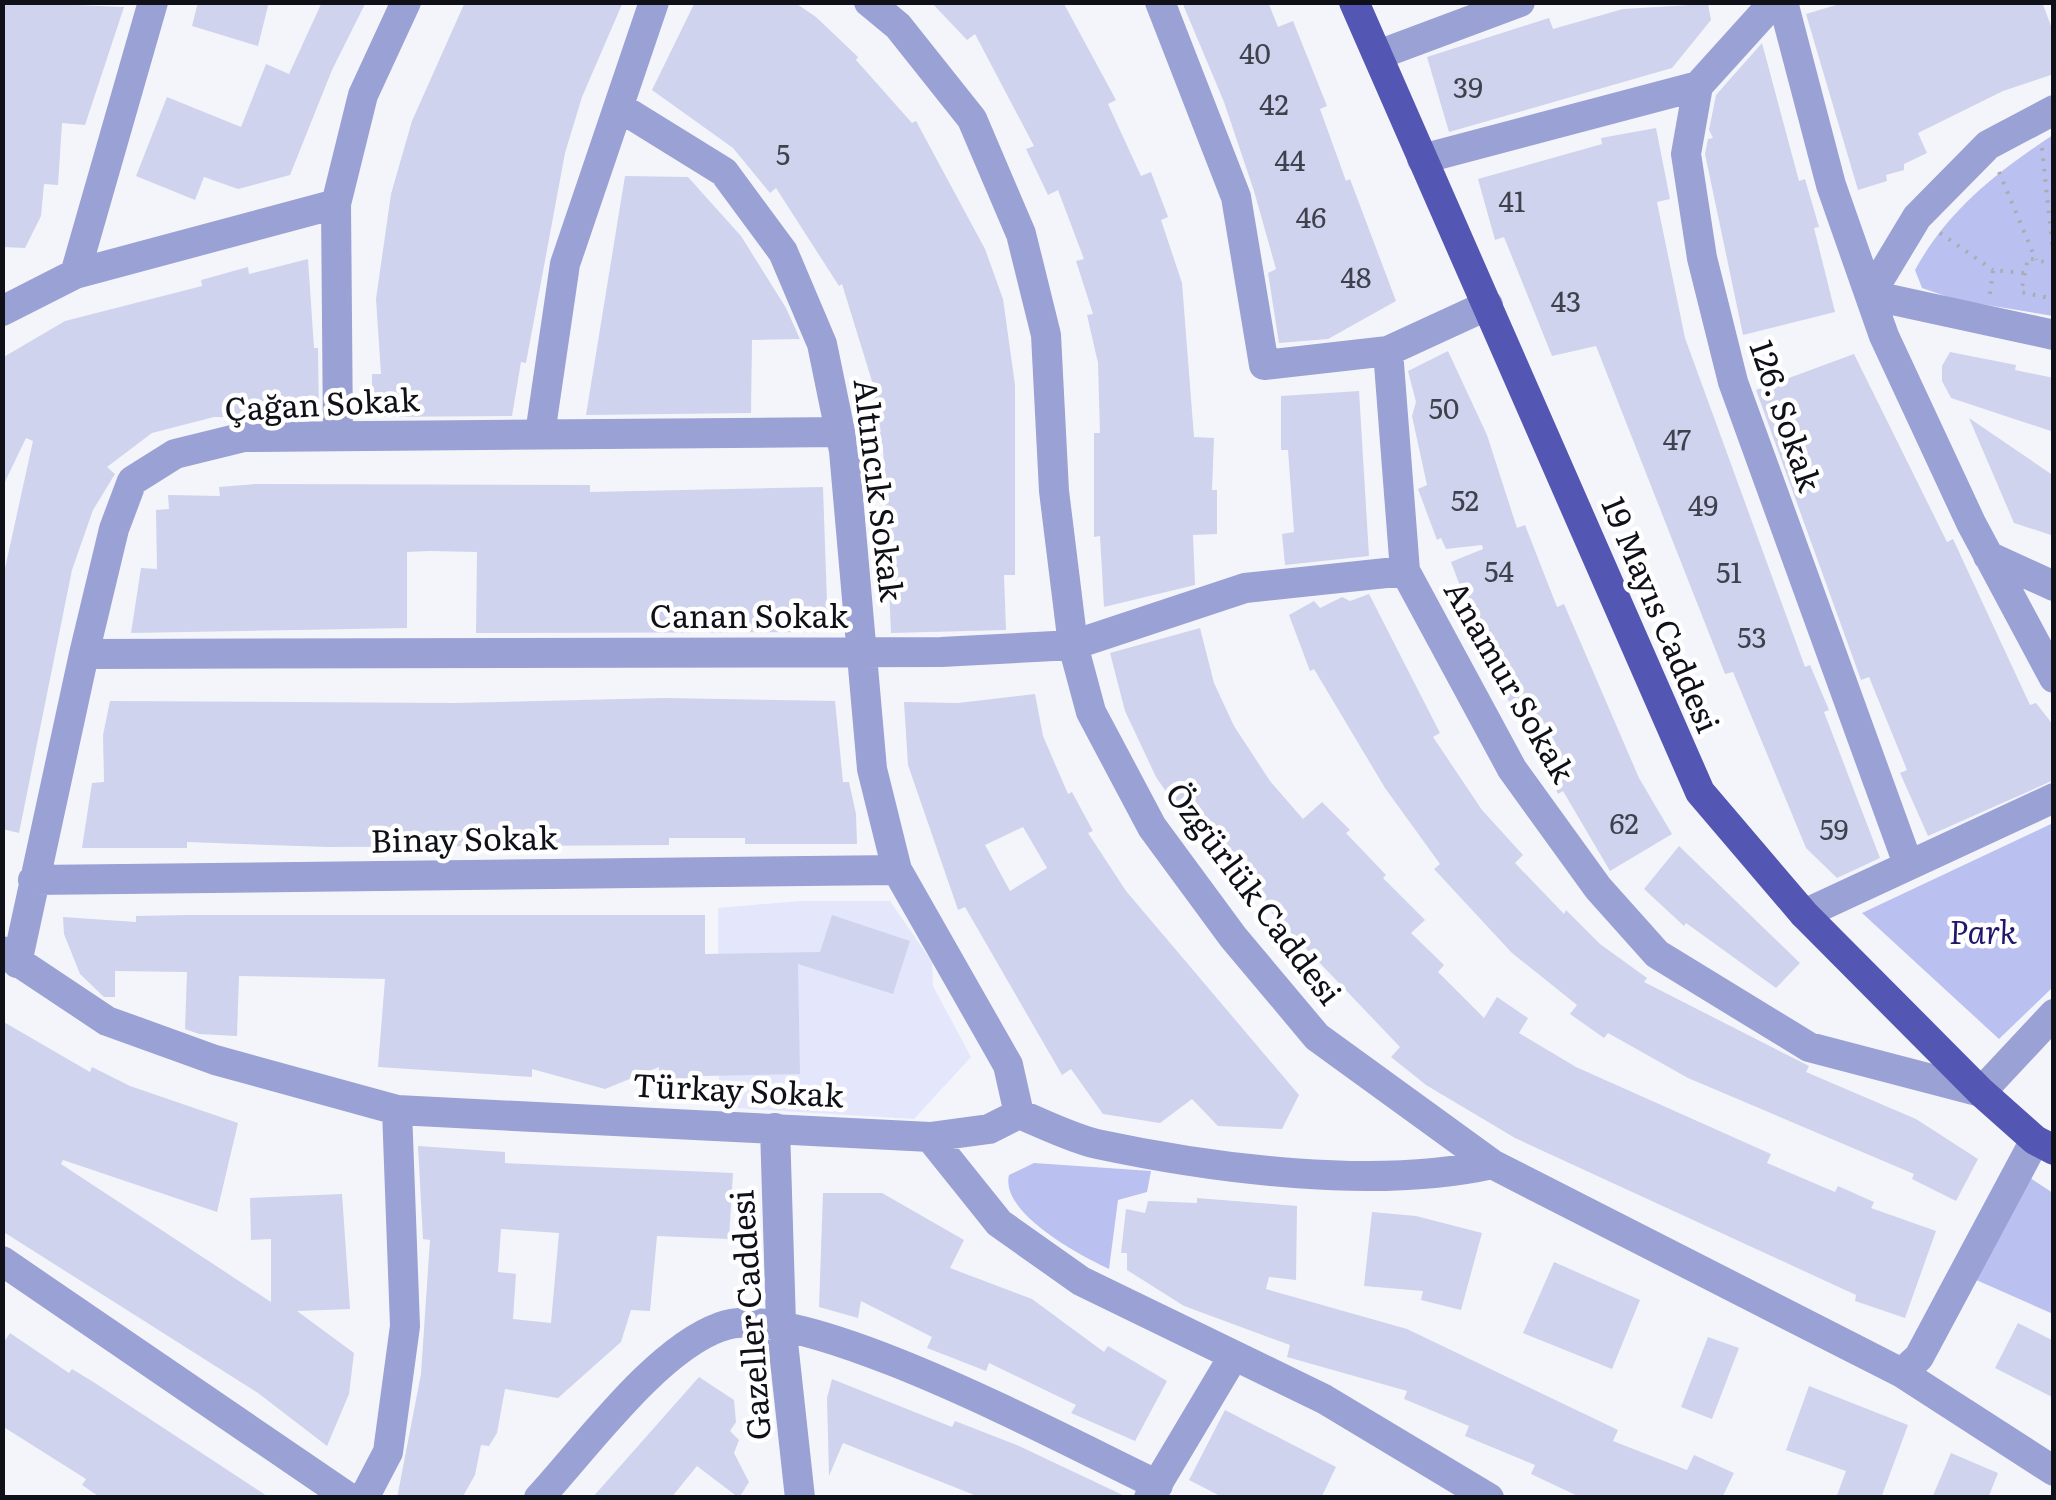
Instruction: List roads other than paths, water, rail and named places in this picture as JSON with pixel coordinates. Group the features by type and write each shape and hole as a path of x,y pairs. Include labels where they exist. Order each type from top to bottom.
{"main road":[{"name":"19 Mayıs Caddesi","path":"1354,2 1700,792 1804,914 1982,1092 2044,1145"}],"street":[{"path":"74,274 153,2"},
{"path":"338,436 336,204 363,95 406,2"},
{"path":"540,434 564,264 654,2"},
{"name":"Özgürlük Caddesi","path":"868,2 898,26 972,119 1020,234 1046,336 1054,491 1073,644 1091,712 1152,828 1233,937 1317,1037 1492,1164 1902,1373 2054,1471"},
{"path":"1160,2 1236,197 1264,365 1388,350 1488,305"},
{"path":"1422,158 1698,86 1774,2"},
{"path":"1783,2 1831,185 1884,336 1988,556 2054,678"},
{"path":"1378,55 1508,5"},
{"name":"126. Sokak","path":"1698,86 1686,154 1702,258 1733,382 1908,864"},
{"name":"Altıncık Sokak","path":"619,107 724,172 782,252 822,344 840,432 872,769 897,870 1008,1065 1019,1114"},
{"path":"1870,296 1917,217 1988,145 2046,114"},
{"path":"2,311 74,274 336,204"},
{"path":"1870,296 2054,335"},
{"name":"Anamur Sokak","path":"1388,350 1405,571 1512,769 1598,888 1657,954 1809,1047 1982,1092"},
{"name":"Çağan Sokak","path":"10,957 33,880 114,529 132,482 175,454 244,437 840,432"},
{"path":"1988,556 2054,586"},
{"name":"Canan Sokak","path":"84,654 863,652 1073,644 1245,588 1405,571"},
{"path":"1804,914 2054,798"},
{"name":"Binay Sokak","path":"33,880 897,870"},
{"name":"Türkay Sokak","path":"10,957 106,1021 215,1060 397,1110 930,1137 989,1129 1019,1114"},
{"path":"1982,1092 2054,1014"},
{"path":"364,1498 388,1452 405,1326 397,1110"},
{"path":"1019,1114 1094,1144 1286,1172 1445,1175 1492,1164"},
{"name":"Gazeller Caddesi","path":"775,1128 781,1324 800,1498"},
{"path":"930,1137 999,1223 1081,1281 1324,1399 1489,1498"},
{"path":"1902,1373 1919,1357 2044,1145"},
{"path":"2,1261 349,1498"},
{"path":"539,1498 676,1349 723,1325 781,1324 860,1346 1153,1491 1234,1357"}],"park label":[{"name":"Park","path":"1983,933"}]}
